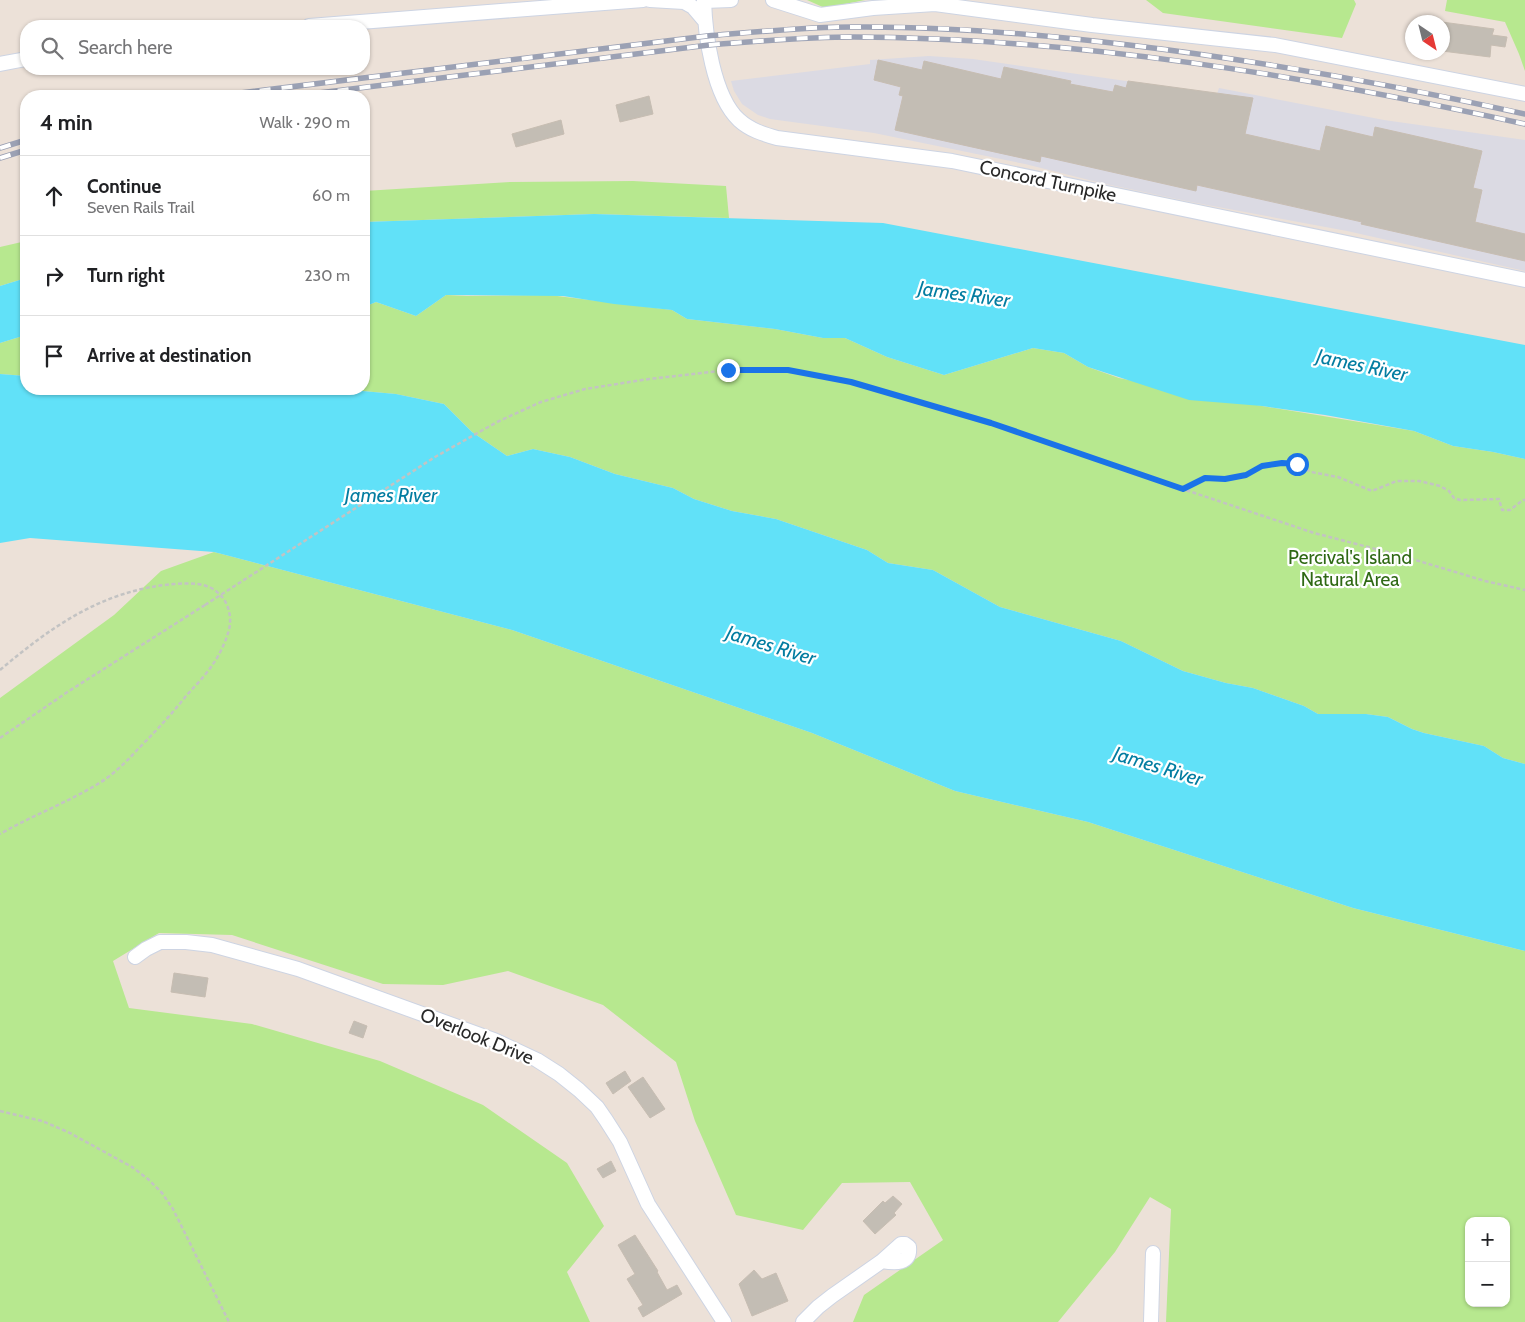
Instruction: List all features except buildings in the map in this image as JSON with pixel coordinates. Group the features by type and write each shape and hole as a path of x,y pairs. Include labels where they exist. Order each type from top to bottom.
{"street":[{"path":"370,21 643,0"},
{"path":"650,0 684,2 693,7 704,20"},
{"path":"704,1 732,0"},
{"path":"773,0 820,15 873,8 935,4 1092,25 1275,45 1525,94"},
{"name":"Concord Turnpike","path":"704,1 704,20 721,96 730,111 755,132 776,138 952,161 1525,280"},
{"path":"0,64 20,61"},
{"name":"Overlook Drive","path":"135,957 160,942 212,945 298,969 494,1040 537,1060 578,1090 597,1107 620,1142 648,1204 724,1322"},
{"path":"1151,1322 1153,1253"},
{"path":"803,1322 832,1296 882,1261"}],"path":[{"path":"0,738 69,691 428,462 497,422 541,402 585,389 728,370 788,370 851,382 991,423 1314,533 1399,555 1485,581 1525,590"},
{"path":"1183,489 1205,478 1225,479 1246,475 1262,466 1282,463 1297,464 1312,472 1338,476 1372,491 1397,481 1419,481 1440,486 1449,491 1454,498 1460,500 1499,499 1502,510 1510,510 1525,500"},
{"path":"0,670 46,633 73,616 103,601 130,592 160,585 203,584 213,588 220,594 226,602 229,612 230,624 228,633 214,664 165,722 126,762 104,780 82,794 0,834"},
{"path":"0,1111 42,1121 68,1132 132,1167 148,1179 162,1193 173,1209 229,1322"}],"shaded area":[{"path":"929,56 973,59 1217,94 1219,88 1384,120 1525,140 1525,271 1347,231 1191,202 1101,183 1025,164 874,133 770,119 758,115 742,104 734,91 731,81 870,64 870,60"}],"green space":[{"path":"807,0 865,0 825,8"},
{"path":"1146,0 1354,0 1356,4 1342,38 1163,13"},
{"path":"1447,0 1525,0 1525,71 1505,22 1445,11"},
{"path":"633,181 726,186 729,218 594,214 370,222 370,191 510,182"},
{"path":"20,242 20,280 0,286 0,247"},
{"name":"Percival's Island Natural Area","path":"446,295 549,295 672,310 687,319 775,329 823,338 845,338 887,357 944,375 1033,348 1064,353 1088,367 1119,378 1262,406 1414,431 1453,446 1525,459 1525,764 1503,758 1484,746 1424,733 1388,717 1366,714 1318,714 1304,706 1253,688 1226,683 1183,671 1121,641 1000,607 933,570 888,563 867,550 776,519 732,511 694,499 673,488 615,474 570,457 533,449 507,456 472,432 444,404 396,394 370,392 370,304 376,302 416,316"},
{"path":"20,337 20,376 0,374 0,343"},
{"path":"214,552 512,630 812,733 955,791 1088,822 1353,908 1525,951 1525,1322 1166,1322 1171,1209 1150,1197 1115,1252 1058,1322 853,1322 864,1295 943,1240 910,1182 842,1183 803,1230 736,1215 695,1121 676,1062 603,1005 508,971 443,985 383,984 232,935 159,933 113,961 129,1008 252,1024 380,1061 483,1105 567,1163 604,1226 567,1272 590,1322 0,1322 0,698 114,615 161,571"}],"water":[{"name":"James River","path":"594,214 883,223 1525,345 1525,459 1453,446 1414,431 1325,415 1262,406 1189,400 1088,367 1064,353 1033,348 944,375 887,357 845,338 823,338 775,329 687,319 672,310 563,296 446,295 416,316 376,302 370,304 370,222"},
{"path":"20,280 20,337 0,343 0,286"},
{"name":"James River","path":"0,374 20,376 20,395 370,395 370,392 396,394 444,404 472,432 507,456 533,449 570,457 615,474 673,488 694,499 732,511 776,519 867,550 888,563 933,570 1000,607 1121,641 1183,671 1226,683 1253,688 1304,706 1318,714 1366,714 1388,717 1424,733 1484,746 1503,758 1525,764 1525,951 1353,908 1088,822 955,791 812,733 512,630 214,552 30,538 0,543"}],"railway":[{"path":"265,90 707,36 816,28 887,27 1025,34 1179,51 1427,93 1525,114"},
{"path":"343,90 709,45 799,38 939,39 1108,52 1192,63 1359,90 1525,124"},
{"path":"0,148 20,142"},
{"path":"0,158 20,152"}],"route":[{"path":"728,370 788,370 851,382 991,423 1183,489 1205,478 1225,479 1246,475 1262,466 1282,463 1297,464"}]}
